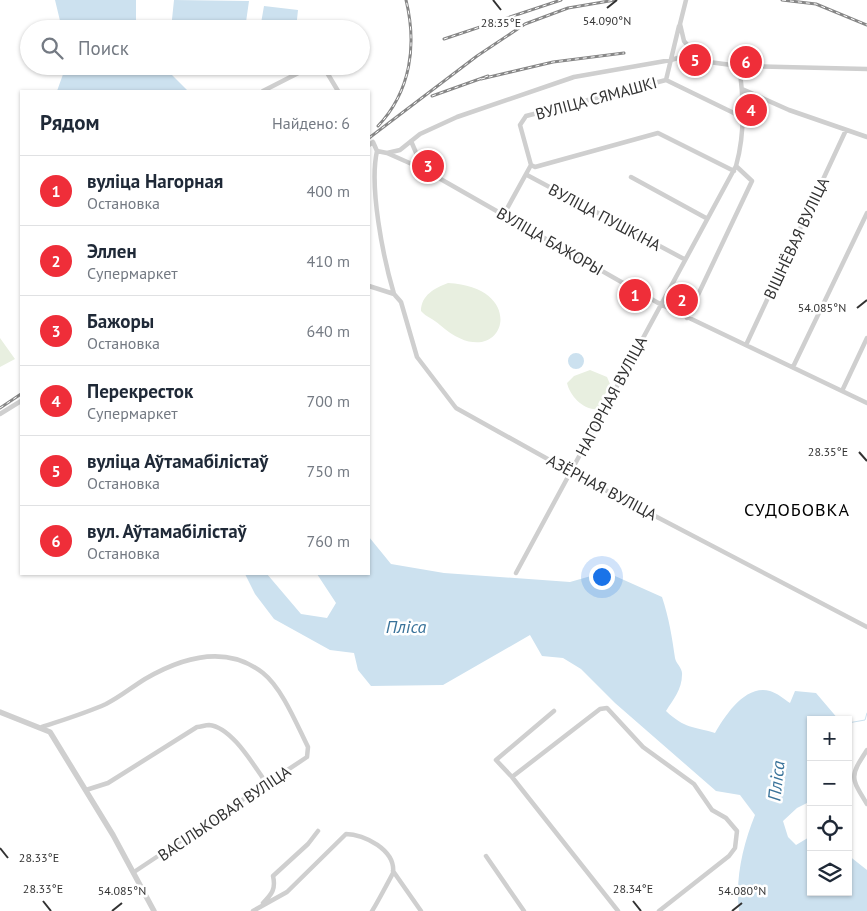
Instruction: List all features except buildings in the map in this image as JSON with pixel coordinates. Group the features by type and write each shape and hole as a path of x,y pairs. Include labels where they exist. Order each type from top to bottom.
{"street":[{"path":"666,80 686,0"},
{"path":"680,24 684,40 694,53 709,62 739,66 867,70"},
{"path":"387,153 400,150 420,134 479,108 574,77 671,60 694,53"},
{"name":"НАГОРНАЯ ВУЛІЦА","path":"516,573 706,218 735,168 742,117 742,89 739,66"},
{"path":"265,90 294,75"},
{"path":"328,75 337,90"},
{"name":"ВУЛІЦА СЯМАШКІ","path":"533,166 520,125 526,116 666,80 742,117"},
{"path":"742,89 789,110 867,137"},
{"name":"ВІШНЁВАЯ ВУЛІЦА","path":"746,345 846,130"},
{"path":"504,214 529,176 533,166 658,133 735,168 752,181 687,318"},
{"path":"411,142 423,169"},
{"path":"371,143 377,151"},
{"name":"ВУЛІЦА БАЖОРЫ","path":"377,151 387,153 423,169 687,318 867,403"},
{"name":"АЗЁРНАЯ ВУЛІЦА","path":"377,151 374,169 379,213 394,294 401,302 417,357 456,408 571,472 867,627"},
{"name":"ВУЛІЦА ПУШКІНА","path":"529,176 684,259"},
{"path":"631,177 706,218"},
{"path":"793,368 867,213"},
{"path":"370,286 394,294"},
{"path":"842,391 867,338"},
{"path":"0,414 20,402"},
{"name":"ВАСІЛЬКОВАЯ ВУЛІЦА","path":"42,727 108,703 174,664 198,657 221,656 240,661 262,673 274,686 308,747 308,758 134,872"},
{"path":"512,777 600,709 607,708 643,747 694,784 712,810 726,818 735,828 738,835 735,848 722,863 698,879 660,911"},
{"path":"554,711 496,760 512,777 618,911"},
{"path":"0,712 42,727 50,732 134,872 154,911"},
{"path":"86,790 108,783 197,727 209,725 221,729 232,737 267,784"},
{"path":"867,750 854,770 853,776 867,804"},
{"path":"258,908 273,893 274,884 272,876 308,844 318,832"},
{"path":"253,911 287,892 346,834 359,834 376,843 392,862 393,871 421,911"},
{"path":"486,856 524,911"},
{"path":"372,911 393,871"}],"green space":[{"path":"448,283 475,288 492,299 500,313 500,326 492,337 480,342 462,339 421,311 426,296 438,287"},
{"path":"0,338 15,359 0,367"},
{"path":"590,370 607,377 610,384 598,409 588,408 578,402 571,393 567,383 574,376"}],"water":[{"path":"55,0 136,0 136,20 60,20"},
{"path":"174,0 249,1 246,20 172,20"},
{"path":"264,6 298,10 297,20 262,20"},
{"path":"63,75 172,75 187,90 57,90"},
{"path":"576,353 584,361 576,369 568,361"},
{"name":"Пліса","path":"370,538 391,564 444,573 570,582 591,576 615,576 662,597 667,612 675,658 682,673 679,690 666,711 673,717 689,726 715,733 724,718 737,703 752,692 761,690 770,691 790,703 795,691 816,693 836,716 807,716 807,803 797,808 783,821 788,837 796,845 807,838 807,896 852,896 852,858 867,870 867,911 739,911 738,886 741,862 755,815 740,795 716,791 615,703 581,669 563,658 542,656 530,635 443,685 371,686 358,670 354,653 330,650 274,619 255,594 246,575 268,575 301,614 327,618 336,603 318,575 370,575"}],"waterway":[{"path":"852,722 865,720 867,713"}],"railway":[{"path":"378,126 398,98 409,67 411,34 406,0"},
{"path":"444,39 561,0"},
{"path":"370,137 477,56 525,24 568,8 615,0"},
{"path":"782,0 816,4 867,25"},
{"path":"481,79 553,62 624,53"},
{"path":"432,96 488,76"},
{"path":"0,408 20,395"}],"place":[{"name":"вуліца Аўтамабілістаў","path":"695,60"},
{"name":"вул. Аўтамабілістаў","path":"746,62"},
{"name":"Перекресток","path":"751,110"},
{"name":"Бажоры","path":"428,166"},
{"name":"вуліца Нагорная","path":"635,295"},
{"name":"Эллен","path":"682,300"}],"district":[{"name":"СУДОБОВКА","path":"797,509"}]}
